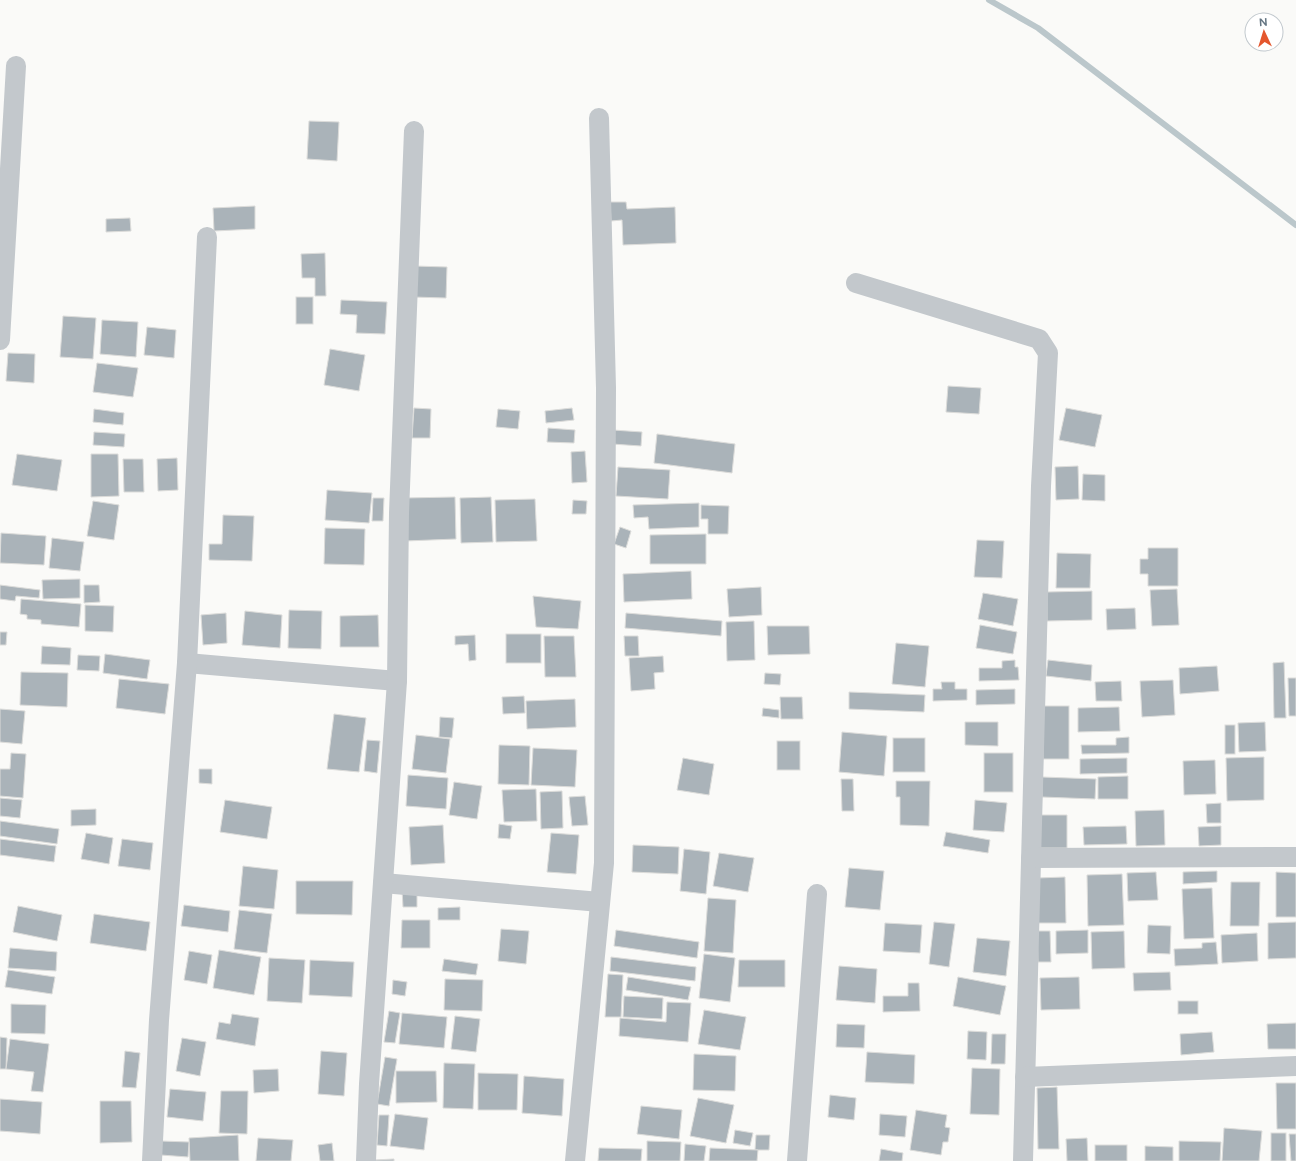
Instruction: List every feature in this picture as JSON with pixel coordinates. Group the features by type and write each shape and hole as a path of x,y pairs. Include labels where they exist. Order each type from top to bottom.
{"street":[{"path":"0,340 16,66"},
{"path":"575,1161 604,863 606,388 599,118"},
{"path":"366,1161 369,1084 397,681 399,513 414,131"},
{"path":"152,1161 159,1020 187,663 207,237"},
{"path":"856,283 1039,338 1048,353 1040,486 1023,1161"},
{"path":"187,663 397,681"},
{"path":"1031,858 1296,857"},
{"path":"383,883 600,902"},
{"path":"797,1161 817,894"},
{"path":"1026,1077 1296,1066"}],"building":[{"path":"309,121 339,122 337,161 307,159"},
{"path":"610,202 626,202 627,209 675,207 676,243 623,245 622,220 611,221"},
{"path":"255,206 255,229 214,231 213,208"},
{"path":"130,218 131,231 106,232 106,219"},
{"path":"325,253 326,296 315,296 315,278 302,278 301,254"},
{"path":"414,266 447,267 446,298 413,297"},
{"path":"296,297 313,297 313,324 296,324"},
{"path":"341,300 387,302 385,334 356,333 357,315 340,314"},
{"path":"63,316 96,318 93,359 60,357"},
{"path":"102,320 138,322 136,357 100,354"},
{"path":"147,327 176,330 174,358 144,355"},
{"path":"330,349 365,355 359,391 324,385"},
{"path":"8,353 35,354 34,383 6,381"},
{"path":"97,363 138,368 133,397 93,392"},
{"path":"948,386 981,388 979,414 946,412"},
{"path":"414,408 431,409 430,438 412,438"},
{"path":"572,408 574,420 546,423 545,411"},
{"path":"1066,408 1102,415 1095,447 1059,440"},
{"path":"94,409 124,413 123,425 93,422"},
{"path":"498,409 520,411 518,429 496,427"},
{"path":"548,428 575,430 574,443 547,442"},
{"path":"613,430 642,432 641,446 612,444"},
{"path":"94,432 125,434 124,447 93,445"},
{"path":"657,434 735,444 732,473 654,463"},
{"path":"585,451 587,482 572,483 571,452"},
{"path":"17,454 62,460 57,491 12,485"},
{"path":"91,454 118,454 119,496 91,497"},
{"path":"177,458 178,490 158,491 157,459"},
{"path":"123,459 143,459 144,492 124,492"},
{"path":"1078,466 1079,499 1056,500 1055,467"},
{"path":"618,467 670,470 668,499 616,496"},
{"path":"1083,474 1105,475 1105,501 1082,500"},
{"path":"327,490 372,493 369,523 325,520"},
{"path":"455,497 456,539 405,541 404,498"},
{"path":"491,497 493,542 461,543 460,498"},
{"path":"373,498 384,498 383,521 372,521"},
{"path":"535,499 537,541 496,542 495,500"},
{"path":"573,500 587,501 586,514 572,514"},
{"path":"93,501 119,505 114,540 87,536"},
{"path":"699,503 699,527 649,529 648,517 634,518 633,505"},
{"path":"701,505 729,506 728,534 708,534 708,519 701,519"},
{"path":"223,515 254,516 252,561 209,560 209,544 222,544"},
{"path":"620,527 631,531 626,548 614,544"},
{"path":"325,528 365,529 364,565 324,564"},
{"path":"1,533 46,536 44,565 0,563"},
{"path":"706,534 706,564 650,564 650,535"},
{"path":"52,538 84,542 80,571 49,568"},
{"path":"977,540 1004,541 1002,578 974,577"},
{"path":"1148,548 1178,548 1178,586 1148,586 1148,574 1140,574 1140,559 1148,559"},
{"path":"1057,553 1091,554 1090,588 1056,588"},
{"path":"691,571 692,599 624,602 623,574"},
{"path":"80,579 80,598 43,599 42,580"},
{"path":"0,585 40,590 39,598 16,596 15,601 0,599"},
{"path":"84,585 99,585 100,602 84,603"},
{"path":"761,587 762,615 729,617 727,589"},
{"path":"1177,589 1179,625 1152,626 1150,590"},
{"path":"1092,591 1092,620 1047,621 1047,592"},
{"path":"983,593 1018,599 1013,626 978,619"},
{"path":"533,596 581,601 578,629 536,627"},
{"path":"21,599 81,604 79,627 41,624 41,620 27,619 27,615 20,614"},
{"path":"85,605 114,606 113,632 85,631"},
{"path":"1135,608 1136,629 1107,630 1106,609"},
{"path":"289,610 322,611 321,649 288,648"},
{"path":"245,611 282,615 280,648 242,645"},
{"path":"226,613 227,643 203,645 201,615"},
{"path":"626,613 722,621 721,636 625,628"},
{"path":"378,615 379,647 340,647 340,616"},
{"path":"754,621 755,660 727,661 726,622"},
{"path":"980,625 1017,632 1013,654 976,648"},
{"path":"767,626 809,626 810,654 768,655"},
{"path":"0,632 7,632 6,645 0,645"},
{"path":"506,634 541,634 541,663 506,663"},
{"path":"475,635 476,660 469,661 468,644 455,645 455,636"},
{"path":"544,636 574,636 576,677 545,677"},
{"path":"624,636 638,636 639,656 625,656"},
{"path":"896,643 929,646 925,687 892,684"},
{"path":"42,646 71,648 70,665 41,664"},
{"path":"105,654 150,660 147,679 103,673"},
{"path":"78,655 100,656 99,671 77,670"},
{"path":"663,656 664,672 654,673 655,689 631,691 629,658"},
{"path":"1015,660 1015,667 1018,667 1019,680 979,681 979,668 1002,668 1002,661"},
{"path":"1048,660 1092,665 1091,681 1046,676"},
{"path":"1284,662 1286,718 1274,718 1273,663"},
{"path":"1217,666 1219,691 1180,694 1179,668"},
{"path":"21,672 68,673 67,707 20,705"},
{"path":"765,673 781,674 780,685 764,684"},
{"path":"1288,678 1296,678 1296,716 1289,716"},
{"path":"119,679 169,684 165,714 116,708"},
{"path":"1173,680 1175,715 1142,717 1140,681"},
{"path":"1121,681 1122,701 1096,701 1095,682"},
{"path":"941,682 955,682 955,689 967,689 967,700 933,701 933,689 942,689"},
{"path":"1015,689 1015,704 976,705 976,690"},
{"path":"849,692 925,695 924,712 849,709"},
{"path":"524,696 525,713 503,714 502,697"},
{"path":"780,697 802,697 803,719 781,719"},
{"path":"575,699 576,727 527,729 526,701"},
{"path":"1043,706 1069,706 1069,759 1043,759"},
{"path":"1119,707 1120,731 1078,732 1078,708"},
{"path":"763,708 779,710 779,718 762,716"},
{"path":"0,709 25,711 22,744 0,742"},
{"path":"334,714 366,718 359,772 327,769"},
{"path":"440,717 454,718 452,738 439,737"},
{"path":"965,722 998,722 998,746 965,745"},
{"path":"1265,722 1266,751 1239,752 1238,723"},
{"path":"1225,725 1235,725 1235,754 1225,754"},
{"path":"842,732 887,736 884,776 839,772"},
{"path":"416,735 450,739 446,773 412,769"},
{"path":"1129,737 1129,753 1082,754 1081,745 1116,745 1116,738"},
{"path":"893,738 925,738 925,772 893,772"},
{"path":"367,740 380,741 377,773 364,771"},
{"path":"777,741 800,741 800,770 777,770"},
{"path":"499,745 530,746 529,785 498,784"},
{"path":"533,748 577,750 575,787 531,785"},
{"path":"11,753 26,754 23,798 0,796 0,769 10,769"},
{"path":"984,753 1013,753 1013,792 984,792"},
{"path":"1264,757 1264,800 1227,801 1226,758"},
{"path":"683,758 714,764 709,795 677,790"},
{"path":"1127,758 1127,773 1080,774 1080,759"},
{"path":"1215,760 1216,794 1184,795 1183,761"},
{"path":"199,769 212,769 212,784 199,783"},
{"path":"408,775 448,778 446,809 406,806"},
{"path":"1128,776 1128,799 1098,799 1098,777"},
{"path":"1042,777 1096,779 1095,799 1042,797"},
{"path":"841,779 853,779 854,811 842,811"},
{"path":"896,781 930,781 929,826 900,825 900,797 896,797"},
{"path":"454,782 482,786 477,819 449,815"},
{"path":"536,789 537,821 504,822 502,790"},
{"path":"562,791 563,828 541,829 540,792"},
{"path":"585,796 588,825 572,826 569,797"},
{"path":"0,798 22,800 20,818 0,816"},
{"path":"225,800 272,807 267,839 220,832"},
{"path":"975,800 1007,803 1004,832 973,830"},
{"path":"1221,803 1221,823 1207,823 1206,804"},
{"path":"96,809 96,825 71,826 71,810"},
{"path":"1164,810 1165,845 1136,846 1135,811"},
{"path":"1037,815 1067,815 1067,848 1036,848"},
{"path":"0,821 59,829 57,844 0,836"},
{"path":"499,824 512,826 510,839 498,838"},
{"path":"443,825 445,863 411,865 409,827"},
{"path":"1126,826 1127,844 1084,845 1083,827"},
{"path":"1221,826 1221,845 1199,846 1198,827"},
{"path":"946,832 990,840 988,853 943,846"},
{"path":"86,833 113,838 109,864 81,859"},
{"path":"551,833 579,835 576,874 547,872"},
{"path":"0,839 56,846 54,862 0,855"},
{"path":"122,839 153,843 150,870 118,866"},
{"path":"633,845 679,847 678,874 632,872"},
{"path":"684,849 710,852 706,894 680,891"},
{"path":"719,853 754,858 748,892 713,886"},
{"path":"243,866 278,870 274,909 239,906"},
{"path":"849,868 884,871 880,910 845,907"},
{"path":"1217,871 1217,882 1183,884 1183,872"},
{"path":"1156,872 1158,900 1128,901 1127,873"},
{"path":"1276,872 1296,873 1296,917 1276,917"},
{"path":"1122,874 1124,925 1088,926 1087,875"},
{"path":"1065,877 1066,923 1038,923 1037,878"},
{"path":"296,881 353,881 352,915 296,914"},
{"path":"1231,882 1260,882 1259,926 1230,926"},
{"path":"417,888 417,907 403,907 402,889"},
{"path":"1212,888 1214,938 1184,939 1182,889"},
{"path":"708,898 736,900 733,953 704,951"},
{"path":"184,905 230,911 228,932 181,926"},
{"path":"18,906 62,915 57,941 13,932"},
{"path":"460,907 460,920 438,920 438,908"},
{"path":"239,910 272,914 267,953 234,949"},
{"path":"94,914 150,922 146,951 90,943"},
{"path":"402,920 430,920 430,948 401,948"},
{"path":"934,922 955,924 949,967 929,964"},
{"path":"1296,922 1296,958 1268,959 1268,923"},
{"path":"885,923 922,925 920,953 883,951"},
{"path":"1148,925 1171,926 1170,954 1147,953"},
{"path":"501,929 529,931 526,964 498,961"},
{"path":"616,930 699,942 697,958 614,946"},
{"path":"1088,930 1088,953 1056,954 1056,931"},
{"path":"1037,931 1050,931 1051,962 1038,962"},
{"path":"1124,931 1125,968 1092,969 1091,932"},
{"path":"1257,933 1258,961 1222,963 1221,935"},
{"path":"977,938 1010,941 1006,976 973,972"},
{"path":"1216,942 1218,964 1175,966 1174,949 1202,948 1202,943"},
{"path":"10,948 57,952 56,971 8,968"},
{"path":"219,950 261,957 254,995 213,988"},
{"path":"189,951 212,955 207,984 184,980"},
{"path":"704,954 735,958 730,1002 699,998"},
{"path":"611,957 696,967 695,981 610,971"},
{"path":"269,958 305,960 302,1003 267,1001"},
{"path":"444,959 478,964 476,975 442,971"},
{"path":"310,960 354,962 352,997 309,995"},
{"path":"739,960 785,960 785,987 738,987"},
{"path":"839,966 877,969 875,1003 836,1000"},
{"path":"8,970 55,977 52,994 5,987"},
{"path":"1170,972 1171,990 1134,991 1133,973"},
{"path":"608,974 623,975 621,1017 605,1017"},
{"path":"628,977 691,987 688,1000 626,990"},
{"path":"958,977 1006,986 1000,1015 953,1006"},
{"path":"1079,977 1080,1009 1041,1010 1040,978"},
{"path":"445,979 483,980 482,1011 444,1010"},
{"path":"393,980 407,982 405,996 392,994"},
{"path":"908,983 919,983 920,1011 883,1012 883,996 908,996"},
{"path":"624,996 663,998 662,1019 623,1017"},
{"path":"1178,1001 1198,1001 1198,1014 1178,1014"},
{"path":"667,1002 691,1003 688,1042 619,1036 620,1018 666,1022"},
{"path":"11,1004 46,1005 45,1034 11,1033"},
{"path":"704,1010 746,1017 740,1050 698,1044"},
{"path":"389,1011 400,1013 395,1043 384,1042"},
{"path":"402,1013 447,1017 444,1048 399,1044"},
{"path":"232,1014 259,1018 255,1046 216,1039 219,1022 230,1024"},
{"path":"455,1016 480,1019 476,1052 451,1049"},
{"path":"1296,1023 1296,1049 1268,1049 1267,1024"},
{"path":"837,1024 865,1025 864,1048 836,1047"},
{"path":"968,1031 987,1032 986,1060 967,1059"},
{"path":"1212,1032 1214,1052 1181,1055 1180,1034"},
{"path":"992,1034 1006,1034 1005,1064 991,1064"},
{"path":"0,1037 7,1038 6,1069 0,1069"},
{"path":"182,1038 206,1042 200,1076 176,1071"},
{"path":"10,1039 49,1044 43,1092 31,1091 34,1072 6,1069"},
{"path":"125,1051 140,1053 136,1088 122,1087"},
{"path":"321,1051 347,1053 344,1096 318,1094"},
{"path":"867,1052 915,1055 914,1084 865,1082"},
{"path":"694,1054 736,1056 735,1091 693,1090"},
{"path":"385,1057 397,1059 389,1106 377,1104"},
{"path":"444,1063 475,1064 473,1109 443,1108"},
{"path":"972,1068 1000,1069 999,1115 970,1114"},
{"path":"278,1069 279,1091 254,1093 253,1070"},
{"path":"396,1071 436,1071 437,1102 396,1103"},
{"path":"478,1073 518,1074 517,1110 478,1110"},
{"path":"524,1076 564,1079 562,1116 522,1113"},
{"path":"1276,1083 1296,1083 1296,1129 1277,1129"},
{"path":"1057,1087 1059,1149 1038,1149 1037,1088"},
{"path":"170,1089 206,1092 203,1121 167,1117"},
{"path":"221,1091 248,1091 247,1134 219,1133"},
{"path":"830,1095 856,1098 854,1120 828,1117"},
{"path":"698,1098 734,1105 726,1143 690,1136"},
{"path":"0,1099 42,1102 40,1134 0,1131"},
{"path":"100,1101 131,1101 132,1142 100,1143"},
{"path":"641,1106 682,1110 679,1139 637,1134"},
{"path":"916,1110 947,1115 945,1127 950,1128 948,1142 943,1142 941,1155 910,1150"},
{"path":"395,1114 428,1118 424,1150 390,1146"},
{"path":"880,1114 907,1116 905,1137 879,1135"},
{"path":"379,1115 389,1115 387,1146 377,1145"},
{"path":"1224,1128 1262,1131 1259,1161 1222,1161"},
{"path":"735,1130 753,1133 750,1146 733,1143"},
{"path":"1271,1133 1286,1133 1286,1161 1271,1161"},
{"path":"1289,1134 1296,1134 1296,1161 1291,1161"},
{"path":"238,1135 239,1161 190,1161 189,1138"},
{"path":"756,1135 770,1135 769,1150 755,1150"},
{"path":"258,1138 293,1140 291,1161 256,1161"},
{"path":"1087,1138 1088,1161 1067,1161 1066,1139"},
{"path":"161,1141 189,1142 188,1157 161,1155"},
{"path":"647,1141 681,1142 680,1161 647,1161"},
{"path":"1179,1141 1221,1142 1220,1161 1179,1161"},
{"path":"332,1143 334,1161 320,1161 318,1145"},
{"path":"685,1144 706,1146 704,1161 684,1161"},
{"path":"1095,1145 1127,1145 1127,1161 1095,1161"},
{"path":"1145,1146 1173,1147 1173,1161 1145,1161"},
{"path":"599,1148 642,1149 641,1161 598,1161"},
{"path":"710,1148 758,1150 757,1161 709,1161"},
{"path":"881,1149 903,1153 902,1161 879,1161"},
{"path":"394,1159 394,1161 374,1161 374,1160"}],"waterway":[{"path":"989,0 1038,28 1296,225"}]}
